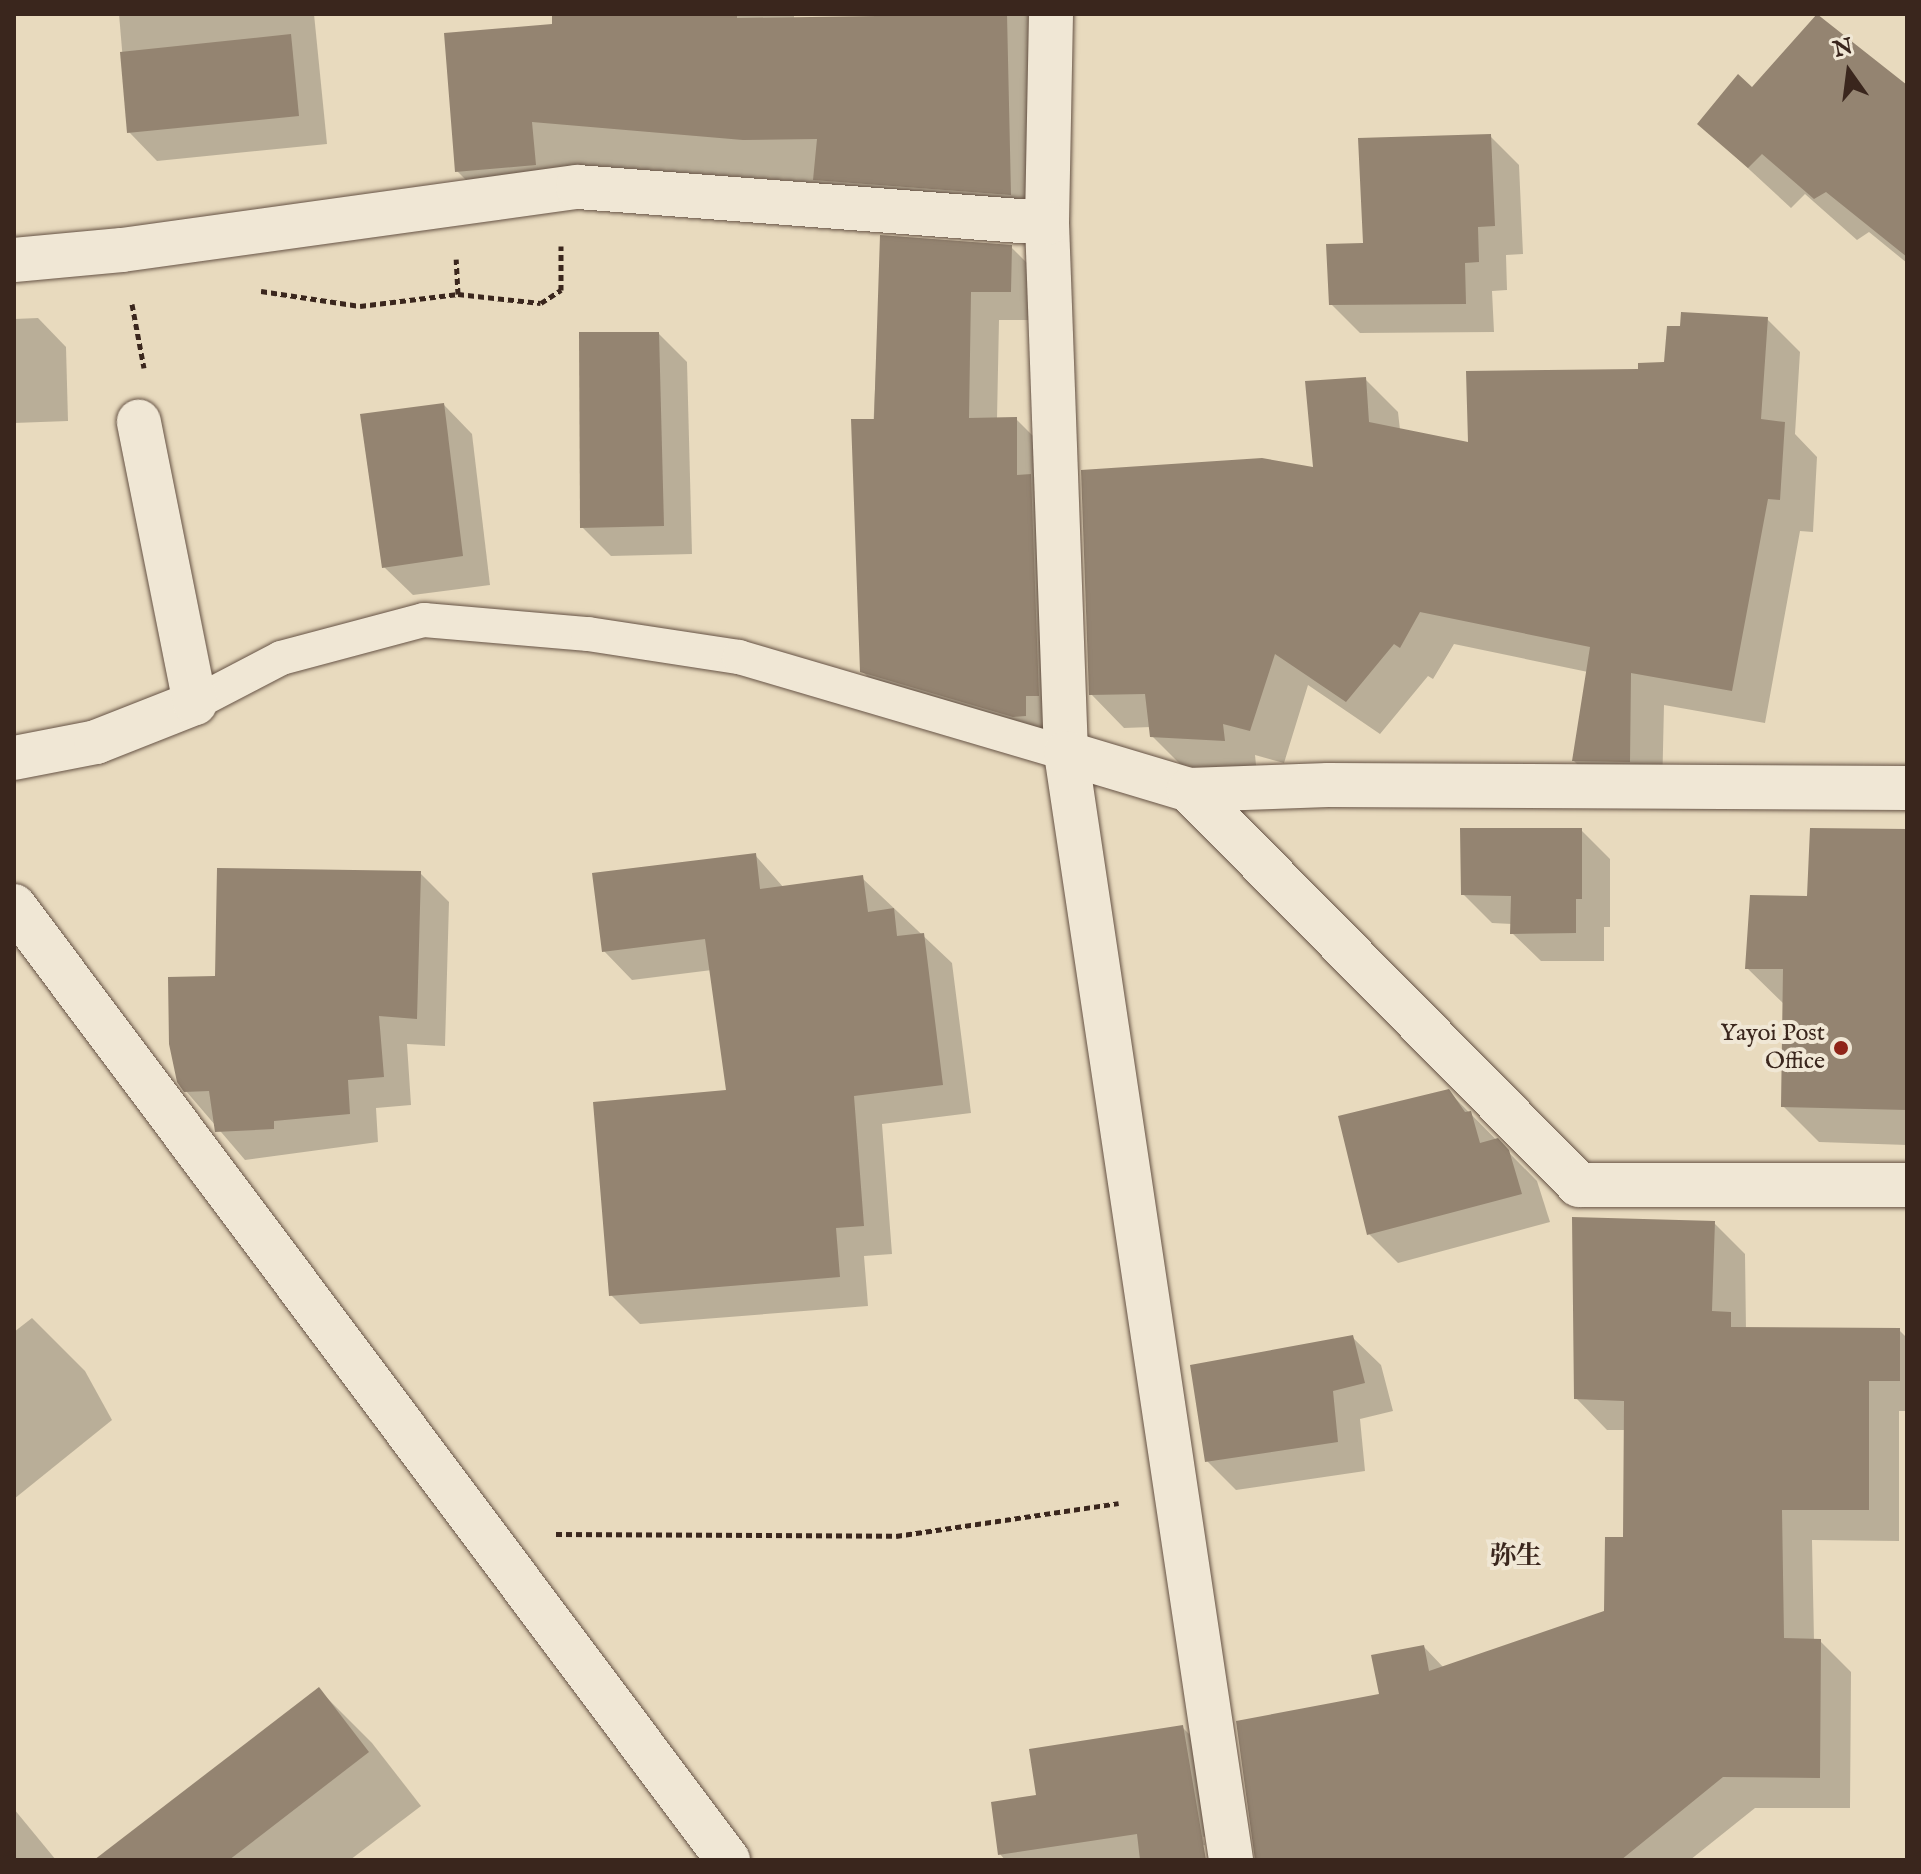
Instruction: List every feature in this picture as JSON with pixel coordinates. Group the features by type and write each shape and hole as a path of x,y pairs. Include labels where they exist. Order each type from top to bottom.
{"street":[{"path":"1051,14 1047,223 1066,753 1231,1860"},
{"path":"14,260 122,250 578,187 1047,223"},
{"path":"14,758 96,742 195,703 139,422"},
{"path":"1066,753 1189,790 1328,785 1907,788"},
{"path":"1189,790 1579,1185 1907,1185"},
{"path":"14,906 728,1860"}],"lane":[{"path":"195,703 281,658 424,620 588,634 739,657 1066,753"}],"path":[{"path":"458,294 541,303 561,290 562,190"},
{"path":"122,250 150,401 139,422"},
{"path":"498,1550 567,1530 896,1536 1175,1495"}],"building":[{"path":"552,14 737,14 737,18 1007,14 1011,195 813,180 817,139 743,140 532,122 536,165 455,172 444,33 552,24"},
{"path":"1817,14 1907,85 1907,257 1826,192 1814,199 1762,154 1748,168 1697,124 1738,74 1752,87"},
{"path":"291,34 299,116 127,133 120,52"},
{"path":"1491,134 1495,226 1478,227 1479,262 1465,263 1466,304 1329,305 1326,244 1363,243 1358,138"},
{"path":"880,235 1012,245 1011,292 971,292 969,418 1017,417 1017,475 1031,474 1039,696 1026,696 1026,716 1013,717 860,672 851,419 874,419"},
{"path":"1681,312 1768,317 1761,419 1785,422 1780,500 1768,499 1732,691 1631,673 1630,762 1572,761 1590,647 1420,612 1400,648 1394,644 1346,702 1275,654 1250,731 1223,724 1225,741 1150,737 1145,694 1089,695 1081,470 1262,458 1313,467 1305,381 1366,377 1369,422 1468,442 1466,371 1638,369 1638,363 1664,362 1667,326 1680,326"},
{"path":"579,332 659,332 664,526 580,528"},
{"path":"444,403 463,556 382,568 360,414"},
{"path":"1460,828 1582,828 1582,899 1576,899 1576,933 1510,934 1511,896 1461,895"},
{"path":"1810,828 1907,829 1907,1110 1781,1107 1783,969 1745,969 1750,895 1807,896"},
{"path":"756,853 760,889 863,875 868,912 894,908 897,936 924,933 943,1085 854,1096 864,1226 836,1228 840,1277 609,1296 593,1102 726,1090 705,939 602,952 592,873"},
{"path":"217,868 421,871 417,1019 379,1016 384,1077 348,1080 350,1114 274,1121 274,1129 215,1132 209,1091 184,1092 177,1082 169,1044 168,977 215,976"},
{"path":"1449,1089 1465,1112 1471,1111 1480,1143 1498,1138 1509,1150 1522,1194 1367,1235 1338,1116"},
{"path":"1572,1217 1715,1221 1712,1311 1731,1312 1731,1327 1900,1328 1900,1381 1869,1381 1869,1510 1782,1510 1784,1638 1821,1639 1820,1778 1723,1777 1621,1860 1255,1860 1236,1721 1379,1694 1371,1655 1424,1645 1429,1671 1604,1611 1605,1537 1623,1537 1624,1401 1574,1399"},
{"path":"1353,1335 1365,1383 1333,1391 1338,1442 1205,1462 1190,1365"},
{"path":"319,1687 369,1752 229,1860 94,1860"},
{"path":"1183,1725 1206,1860 1140,1860 1137,1834 998,1855 991,1802 1036,1795 1029,1749"}],"place":[{"name":"Yayoi Post Office","path":"1841,1048"}],"district":[{"name":"弥生","path":"1516,1557"}]}
